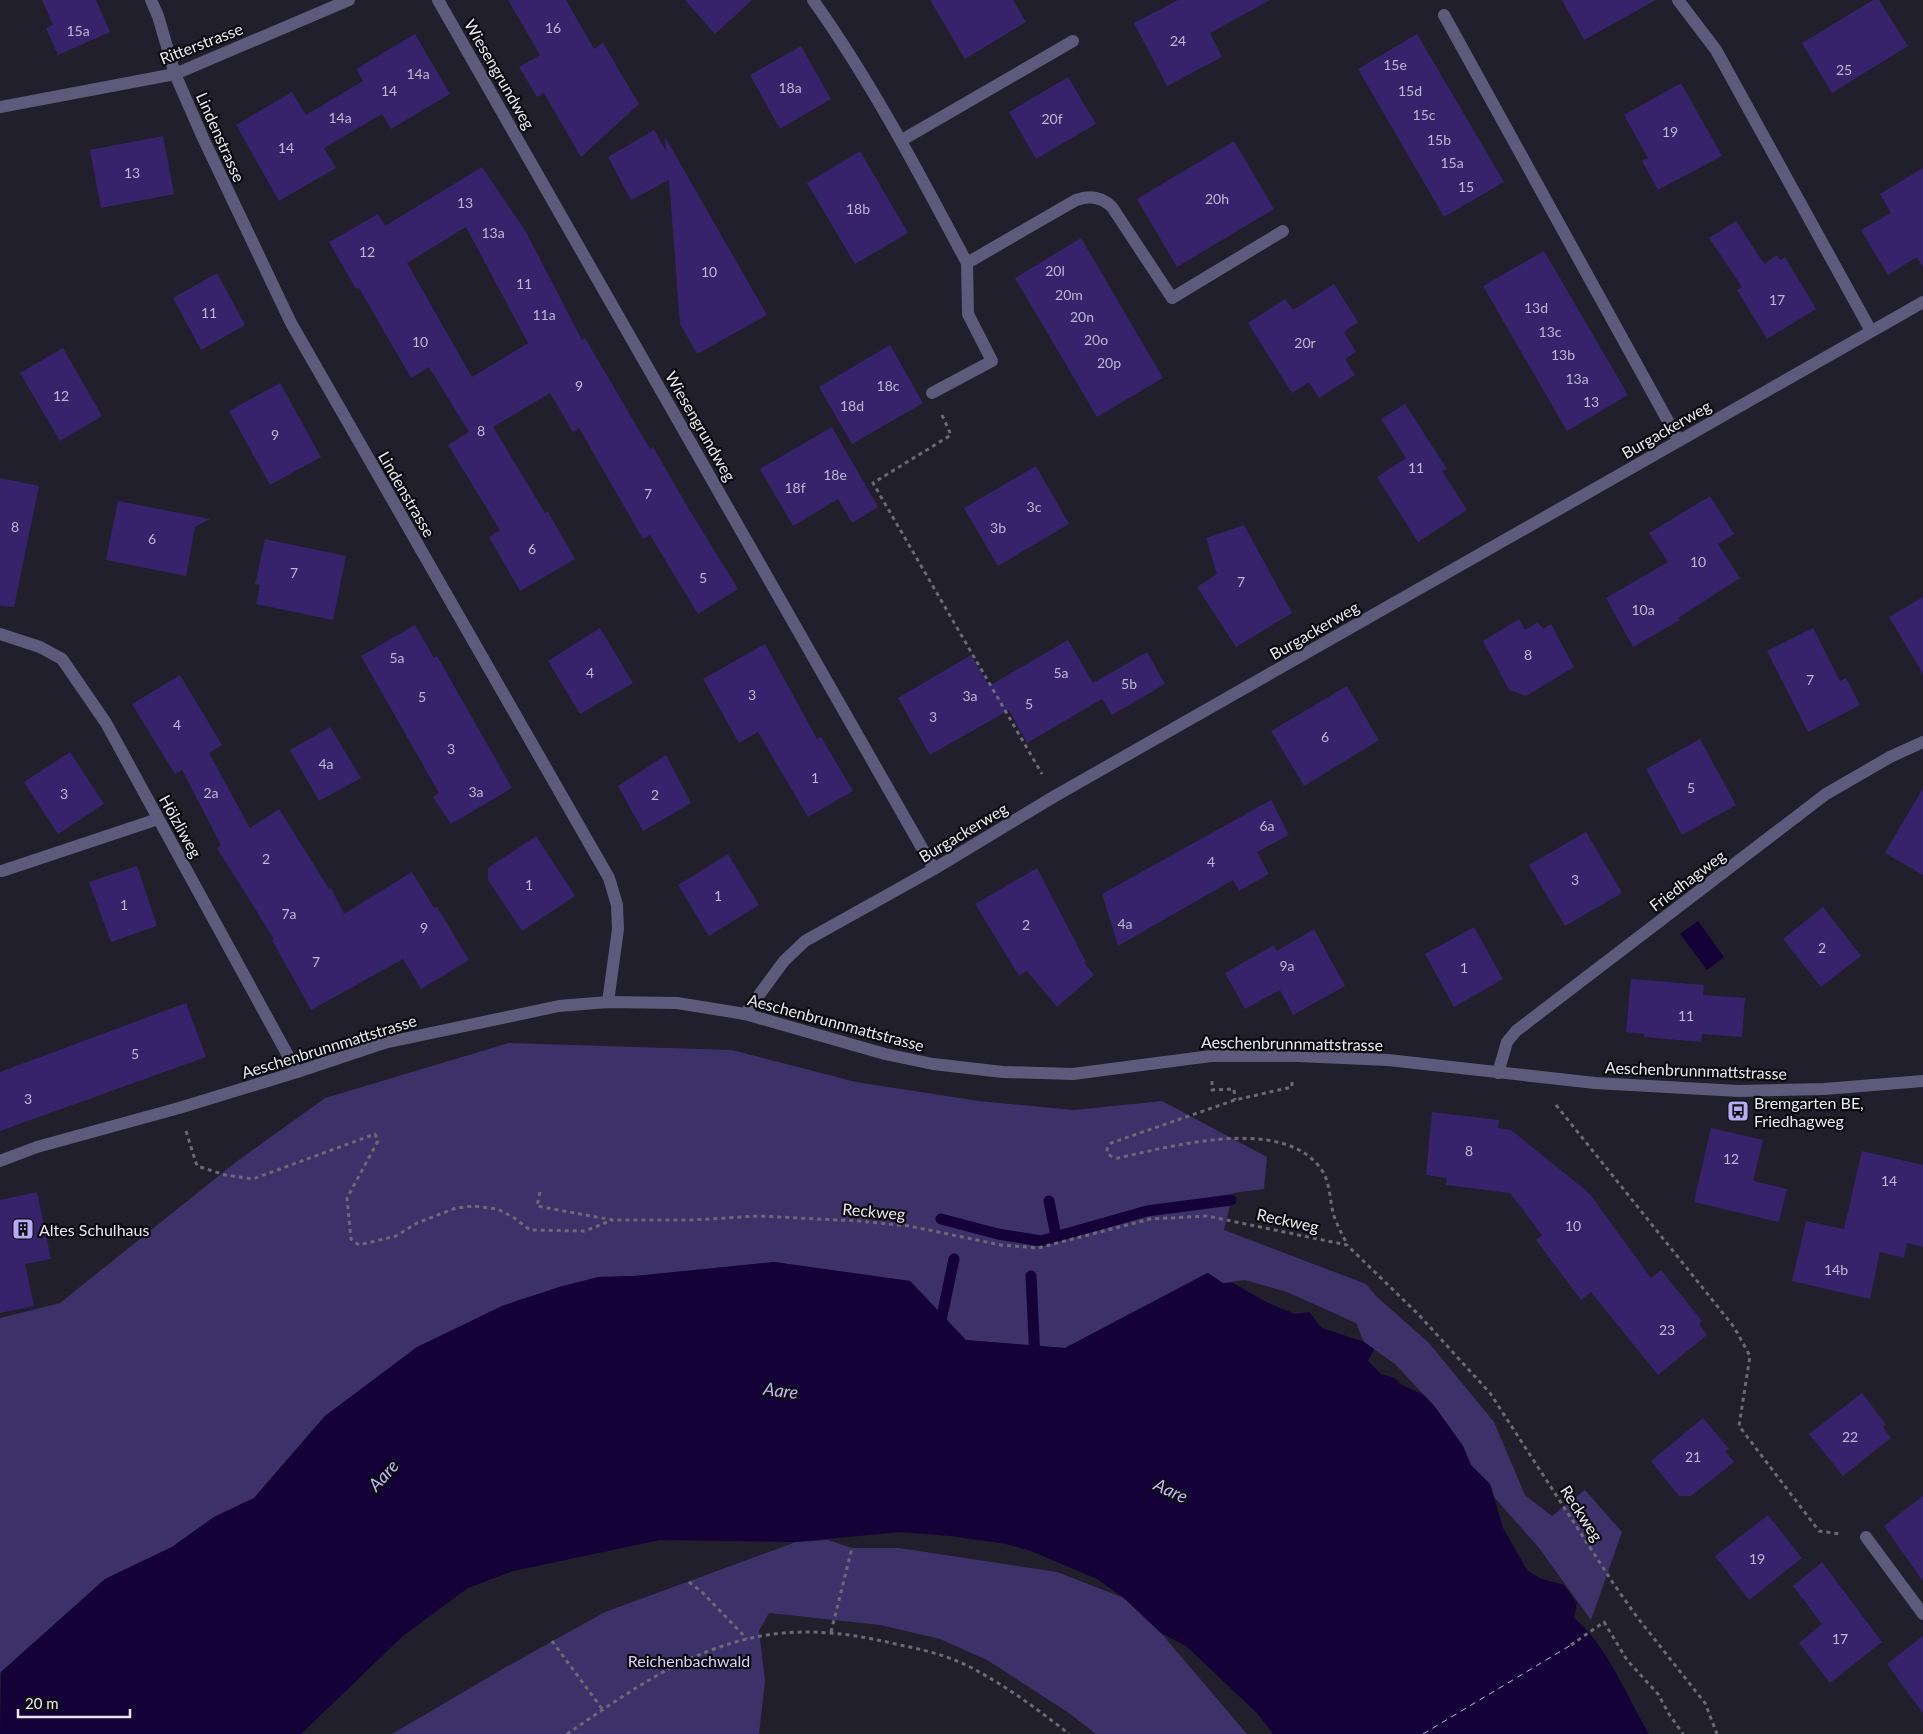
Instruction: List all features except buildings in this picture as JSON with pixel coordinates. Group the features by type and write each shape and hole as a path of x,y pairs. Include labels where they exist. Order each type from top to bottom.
{"street":[{"name":"Lindenstrasse","path":"150,0 158,16 175,74 290,323 609,878 617,905 618,929 608,1002"},
{"name":"Ritterstrasse","path":"0,108 175,74 349,0"},
{"name":"Wiesengrundweg","path":"438,0 934,869"},
{"path":"813,0 834,30 902,140 967,263 968,314 992,361 932,393"},
{"path":"1678,0 1716,50 1871,331"},
{"path":"1444,15 1679,440"},
{"path":"902,140 1072,40"},
{"path":"967,263 1076,200 1090,197 1102,200 1112,207 1172,298 1283,231"},
{"name":"Burgackerweg","path":"745,1014 784,961 805,941 934,869 1055,796 1923,302"},
{"name":"Hölzliweg","path":"0,634 40,647 62,660 106,723 297,1072"},
{"name":"Friedhagweg","path":"1498,1073 1507,1042 1516,1031 1826,794 1890,757 1923,742"},
{"path":"2,871 158,819"},
{"name":"Aeschenbrunnmattstrasse","path":"0,1161 37,1147 180,1108 384,1043 559,1006 608,1002 676,1003 745,1014 885,1054 933,1064 1003,1072 1073,1074 1212,1056 1364,1059 1595,1083 1739,1091 1824,1089 1923,1081"},
{"path":"1866,1537 1923,1614"}],"path":[{"path":"932,393 951,435 873,483 1055,796"},
{"path":"1535,1077 1586,1144 1734,1327 1750,1356 1739,1426 1819,1531"},
{"path":"1212,1090 1234,1089 1235,1100 1111,1143 1107,1148 1107,1153 1118,1158 1190,1142 1254,1139 1276,1140 1291,1144 1305,1152 1324,1174 1333,1215 1347,1245"},
{"path":"180,1108 197,1166 225,1175 253,1178 375,1134 378,1141 347,1198 352,1239 359,1245 396,1236 417,1222 456,1208 473,1206 497,1209 514,1217 530,1230 585,1231 613,1220"},
{"path":"540,1192 537,1206 613,1220"},
{"name":"Reckweg","path":"613,1220 691,1220 759,1216 858,1221 908,1226 1001,1245 1038,1248 1150,1219 1207,1216 1347,1245 1419,1315 1486,1388 1632,1610 1705,1703 1717,1734"},
{"path":"831,1632 852,1548"},
{"path":"689,1582 703,1593 747,1638"},
{"path":"1571,1645 1604,1622 1628,1660 1658,1694 1668,1714 1683,1734"},
{"path":"567,1734 670,1669 712,1649 747,1638 798,1631 859,1635 953,1659 992,1679 1069,1734"},
{"path":"552,1641 603,1710"}],"green space":[{"path":"509,1043 732,1050 856,1082 979,1101 1074,1110 1162,1101 1267,1157 1264,1189 1233,1193 1224,1230 1366,1284 1376,1296 1429,1343 1494,1422 1525,1495 1552,1516 1585,1490 1622,1532 1591,1620 1539,1548 1494,1497 1490,1484 1471,1465 1463,1446 1435,1407 1396,1365 1364,1342 1356,1323 1287,1292 1245,1280 1223,1283 1207,1273 1065,1348 966,1340 910,1281 774,1262 635,1276 598,1277 502,1306 417,1348 325,1416 254,1498 214,1517 172,1547 105,1579 0,1673 0,1318 60,1303 236,1162 325,1098"},
{"name":"Reichenbachwald","path":"828,1540 852,1548 899,1548 1057,1572 1124,1598 1161,1633 1247,1734 1096,1734 1069,1713 987,1660 940,1639 880,1625 769,1613 759,1631 765,1681 759,1734 392,1734 605,1612 796,1542"}],"water":[{"path":"1698,921 1724,957 1707,970 1680,934"},
{"name":"Aare","path":"774,1262 910,1281 966,1340 1065,1348 1208,1273 1223,1283 1233,1283 1266,1302 1295,1314 1309,1312 1322,1328 1364,1342 1374,1349 1368,1361 1381,1374 1395,1378 1400,1384 1424,1395 1435,1407 1463,1446 1471,1465 1490,1484 1503,1528 1527,1570 1539,1578 1564,1585 1577,1603 1574,1618 1596,1641 1606,1656 1649,1734 1273,1734 1258,1714 1186,1646 1161,1633 1124,1598 1097,1579 1031,1551 1006,1544 950,1536 901,1532 796,1542 660,1540 513,1571 468,1588 403,1636 301,1734 0,1734 1,1672 105,1579 172,1547 214,1517 254,1498 325,1416 417,1347 502,1306 559,1287 598,1277 635,1276"}],"waterway":[{"path":"941,1219 998,1234 1041,1241 1147,1211 1231,1200"},
{"path":"1049,1201 1056,1236"},
{"path":"939,1330 954,1259"},
{"path":"1031,1276 1035,1359"}],"ferry route":[{"path":"1423,1734 1571,1645"}],"place":[{"name":"Bremgarten BE, Friedhagweg","path":"1738,1111"},
{"name":"Altes Schulhaus","path":"23,1229"}]}
